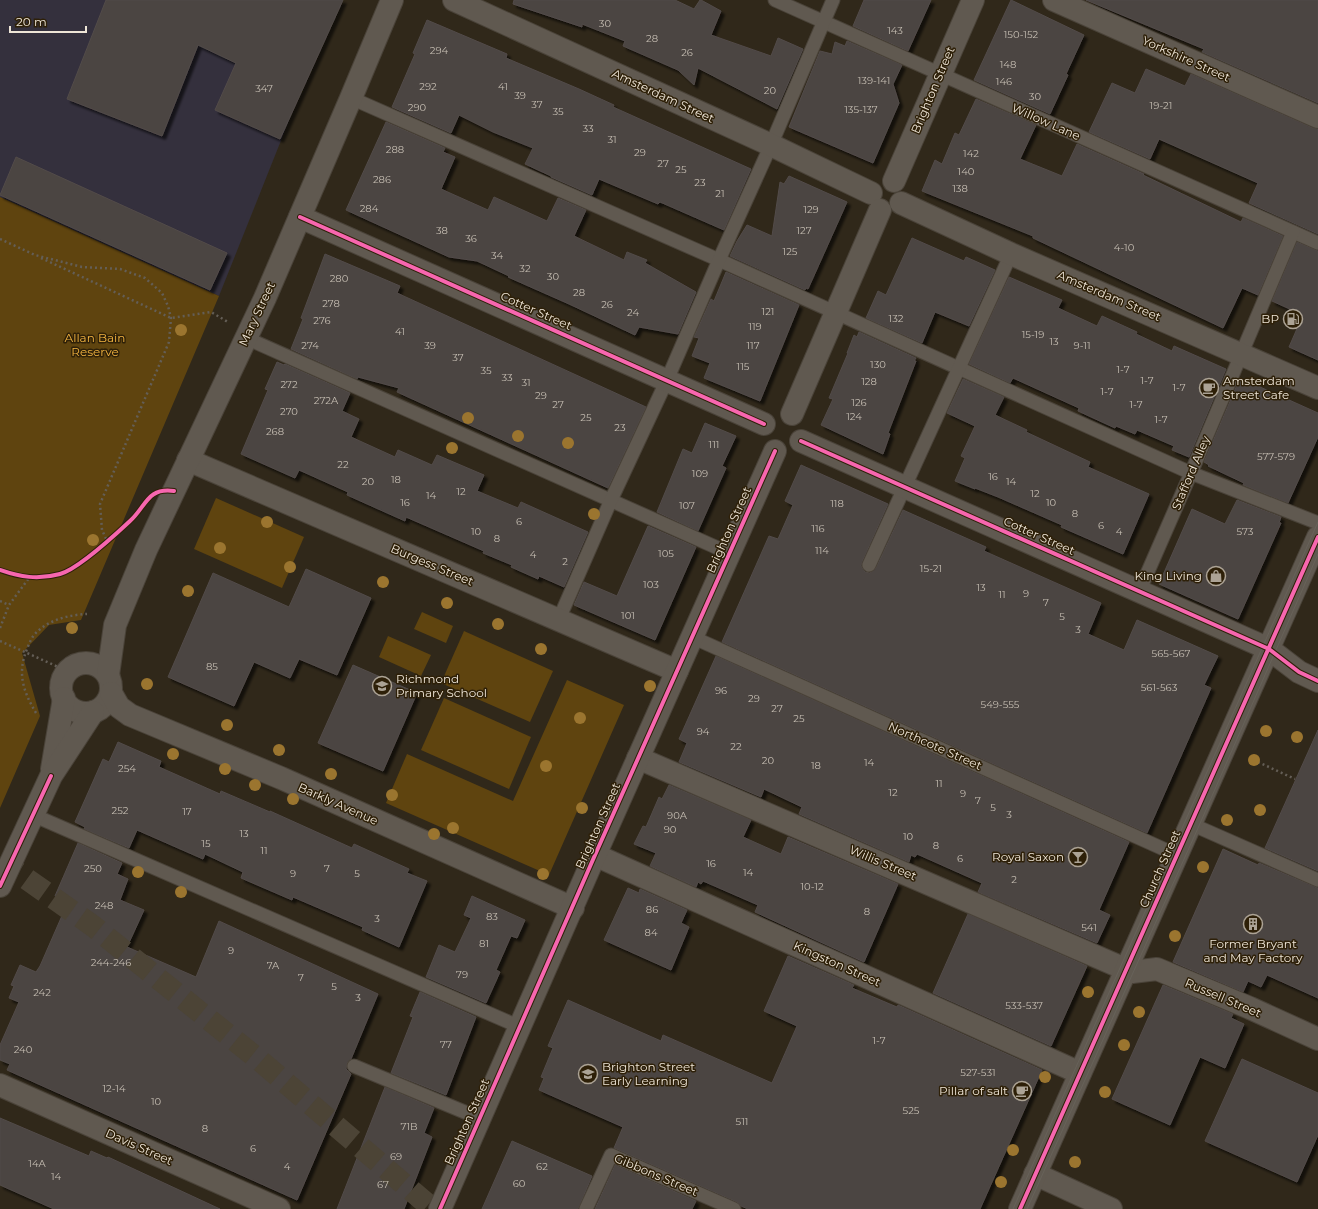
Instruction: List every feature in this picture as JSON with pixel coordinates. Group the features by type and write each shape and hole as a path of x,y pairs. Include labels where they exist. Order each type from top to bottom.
{"street":[{"name":"Mary Street","path":"109,684 115,625 146,550 246,338 300,217 392,0"},
{"name":"Amsterdam Street","path":"454,0 771,145 876,202"},
{"name":"Brighton Street","path":"894,181 973,0"},
{"name":"Yorkshire Street","path":"1054,0 1318,117"},
{"path":"792,414 835,314 876,202 873,188 879,182 889,180 894,181 901,188 903,198 899,207 890,211 876,202"},
{"name":"Amsterdam Street","path":"901,203 1011,254 1318,388"},
{"name":"Cotter Street","path":"300,217 764,424"},
{"path":"779,412 792,414 801,423 803,435 801,441 798,446 787,452 776,452 770,448 763,437 764,424 768,419 779,412"},
{"name":"Cotter Street","path":"801,441 1269,649 1299,672 1318,681"},
{"name":"Brighton Street","path":"440,1209 638,758 729,553 776,452"},
{"name":"Burgess Street","path":"188,460 677,671"},
{"name":"Church Street","path":"1020,1209 1318,537"},
{"name":"Mary Street","path":"74,668 115,625"},
{"path":"0,886 51,776 94,712 105,705 109,684 98,666 92,664 74,668 62,684 64,698 51,776"},
{"name":"Barkly Avenue","path":"109,684 119,707 130,715 281,778 573,908"},
{"path":"64,698 73,709 87,713 94,712"},
{"name":"Willis Street","path":"638,758 1126,969"},
{"name":"Kingston Street","path":"595,855 1080,1073"},
{"name":"Russell Street","path":"1126,969 1132,972 1157,969 1250,1008 1318,1039"},
{"name":"Davis Street","path":"0,1085 279,1209"},
{"path":"1035,1174 1111,1209"}],"lane":[{"name":"Willow Lane","path":"775,0 1318,243"},
{"path":"559,619 667,380 834,0"},
{"path":"351,98 719,260 835,314 1191,473 1318,523"},
{"name":"Stafford Alley","path":"1139,592 1293,232"},
{"path":"869,565 1011,254"},
{"path":"246,338 729,553"},
{"name":"Northcote Street","path":"692,637 1177,854"},
{"path":"33,815 520,1027"},
{"path":"1191,824 1318,880"},
{"path":"354,1066 480,1118"},
{"name":"Gibbons Street","path":"586,1209 610,1155 734,1209"}],"path":[{"path":"0,239 171,318 211,312 231,324 246,338"},
{"path":"35,255 82,267 120,269 145,278 162,293 168,306 171,318 169,342 100,504 102,530 107,541"},
{"path":"102,545 111,537"},
{"path":"0,628 9,605 31,578 21,576"},
{"path":"0,601 9,605"},
{"path":"40,718 30,704 22,683 21,666 33,636 44,626 58,619 73,615 87,614"},
{"path":"0,641 26,652 74,668"},
{"path":"1258,762 1295,779"}],"shaded area":[{"path":"0,0 337,0 219,296 0,197"}],"green space":[{"name":"Allan Bain Reserve","path":"0,197 219,296 81,620 49,625 22,653 40,716 0,808"},
{"path":"216,498 304,537 282,588 194,549"},
{"path":"422,612 453,626 446,643 414,629"},
{"path":"464,631 553,671 530,722 441,683"},
{"path":"388,636 431,655 421,676 379,657"},
{"path":"567,680 624,705 549,875 386,803 407,754 513,801"},
{"path":"444,698 531,737 509,789 421,750"}],"building":[{"path":"106,0 343,0 280,139 215,110 236,63 198,45 162,136 67,99"},
{"path":"514,0 675,0 694,9 701,0 721,11 711,35 771,56 778,38 803,49 777,109 698,68 694,85 678,70 623,46 625,41 582,24 582,27 513,4"},
{"path":"864,0 931,0 908,51 853,26"},
{"path":"1011,0 1084,35 1050,114 974,80"},
{"path":"1086,0 1318,0 1318,103 1202,52 1204,49"},
{"path":"427,20 507,54 506,58 579,89 614,105 613,107 751,169 724,230 660,202 658,204 599,179 592,195 525,164 533,148 493,132 459,115 451,133 392,107 415,54 413,53"},
{"path":"847,41 902,65 893,84 899,103 873,163 789,127 820,51 832,54 835,42 845,46"},
{"path":"1146,69 1185,86 1191,74 1318,129 1318,234 1249,203 1258,183 1159,139 1150,159 1089,132 1112,83 1135,93"},
{"path":"976,99 1036,125 1020,159 1062,176 1077,144 1144,174 1143,175 1241,222 1243,218 1283,236 1258,295 1242,288 1223,328 1033,238 1033,236 922,191 935,160 942,164 955,133 959,135"},
{"path":"386,122 445,148 443,152 455,157 441,189 488,210 494,197 547,221 558,198 586,210 574,236 624,260 627,252 647,260 645,263 696,292 678,334 639,327 635,335 508,277 509,276 477,261 449,257 346,210"},
{"path":"16,157 227,253 210,290 0,195"},
{"path":"789,176 847,202 808,289 806,288 805,290 730,256 747,225 772,236 780,182 784,184"},
{"path":"912,238 964,261 966,257 995,270 969,326 935,312 922,343 866,318 878,291 886,295"},
{"name":"BP","path":"1297,242 1318,251 1318,360 1289,347 1303,315 1272,301"},
{"path":"325,254 400,286 397,293 646,407 608,488 397,392 399,388 358,377 357,379 291,349"},
{"path":"726,272 799,305 760,401 704,378 710,363 692,356 699,338 694,337 711,299 714,301"},
{"path":"1009,277 1062,300 1058,308 1097,326 1102,316 1137,332 1136,334 1172,351 1174,346 1226,369 1189,457 1172,450 1174,446 1137,430 1135,434 1116,426 1115,428 1078,411 1079,408 1013,378 1010,383 969,364"},
{"path":"859,332 916,358 888,433 890,434 883,454 821,425 833,399 829,398 854,335 857,337"},
{"path":"277,362 284,365 285,364 350,393 342,411 359,419 351,437 395,457 398,450 432,465 437,455 484,475 477,491 518,508 521,502 588,532 564,587 539,576 538,579 511,567 512,565 483,553 484,551 406,517 405,521 347,495 348,492 299,470 295,478 241,454 268,390 265,389"},
{"path":"1240,378 1318,413 1318,437 1288,503 1243,485 1244,483 1208,466 1209,465 1204,462"},
{"path":"963,379 1004,397 995,415 1027,430 1026,432 1090,462 1088,467 1149,494 1123,554 998,497 955,481 965,458 961,456 975,426 947,413"},
{"path":"705,423 736,436 722,466 726,468 698,531 657,512 683,449 692,453"},
{"path":"801,465 888,504 862,562 861,566 865,572 870,573 876,568 903,510 986,547 984,551 1101,603 1088,634 1124,650 1137,620 1218,656 1204,685 1211,688 1147,833 722,642 769,536 778,539 793,505 785,501"},
{"path":"1237,500 1281,517 1279,523 1281,523 1238,619 1159,584 1192,509 1225,524"},
{"path":"648,526 696,547 655,640 574,605 584,582 617,596"},
{"path":"306,569 371,598 337,675 299,659 290,678 254,662 234,706 168,677 213,573 289,607"},
{"path":"716,656 1129,842 1099,910 1110,915 1097,943 978,892 982,883 917,854 915,857 911,855 909,862 799,814 802,807 764,789 761,797 679,762 687,743 679,739"},
{"path":"353,665 417,693 383,771 318,743"},
{"path":"1318,730 1318,871 1265,848"},
{"path":"118,742 161,761 159,767 220,794 221,791 270,811 352,848 354,844 409,869 407,873 427,881 399,947 362,930 363,927 293,897 292,900 241,878 243,872 205,854 203,859 137,830 129,848 84,829 85,827 75,822 103,759 109,762"},
{"path":"669,785 751,820 743,837 781,854 788,837 898,884 864,962 755,912 758,905 703,881 701,884 698,882 696,887 650,866 656,853 634,844 643,826 646,827 659,797 662,799"},
{"path":"78,843 122,863 117,874 128,879 120,900 144,910 127,947 196,977 219,921 378,994 351,1059 347,1063 346,1069 351,1074 297,1200 7,1070 10,1064 0,1060 0,1045 19,1002 9,998 14,986 11,985 20,965 36,972 40,966 68,902 55,896"},
{"name":"Former Bryant and May Factory","path":"1223,849 1258,865 1259,863 1318,888 1318,998 1267,975 1261,987 1248,981 1243,992 1173,962"},
{"path":"628,888 639,893 640,889 687,910 681,923 689,927 671,970 604,940"},
{"path":"472,896 525,920 517,938 511,936 496,970 500,972 486,1003 426,977 439,945 455,952 471,918 464,915"},
{"path":"968,914 1087,966 1051,1046 933,993"},
{"path":"788,956 854,985 852,988 897,1007 898,1005 1042,1070 980,1209 748,1209 741,1206 737,1202 614,1148 623,1127 539,1090 544,1078 541,1077 553,1048 548,1046 568,1000 661,1041 663,1035 772,1083 797,1026 764,1011"},
{"path":"1163,985 1233,1014 1231,1018 1244,1024 1225,1068 1200,1057 1170,1125 1112,1099"},
{"path":"420,992 476,1017 446,1095 391,1073 413,1017 410,1016"},
{"path":"1242,1059 1318,1093 1318,1135 1297,1182 1205,1141"},
{"path":"385,1087 434,1108 424,1133 432,1137 404,1209 337,1209"},
{"path":"0,1118 89,1156 91,1151 107,1158 108,1157 220,1209 54,1209 0,1185"},
{"path":"512,1141 592,1176 578,1209 482,1209"},
{"path":"615,1165 696,1201 692,1209 595,1209"}],"tunnel":[{"path":"0,860 93,926 258,1059 433,1209"}],"tram line":[{"path":"1013,1209 1318,522"},
{"path":"1027,1209 1198,828 1318,554"}],"cycle path":[{"path":"300,217 764,424"},
{"path":"801,441 1269,649 1299,672 1318,681"},
{"path":"440,1209 595,855 775,451"},
{"path":"0,570 29,577 52,576 68,571 96,551 135,516 152,495 158,492 174,491"},
{"path":"1020,1209 1318,537"},
{"path":"0,886 51,776"}],"place":[{"name":"BP","path":"1293,319"},
{"name":"Amsterdam Street Cafe","path":"1209,388"},
{"name":"King Living","path":"1216,576"},
{"name":"Richmond Primary School","path":"382,686"},
{"name":"Royal Saxon","path":"1078,857"},
{"name":"Former Bryant and May Factory","path":"1253,924"},
{"name":"Brighton Street Early Learning","path":"588,1074"},
{"name":"Pillar of salt","path":"1022,1091"}]}
